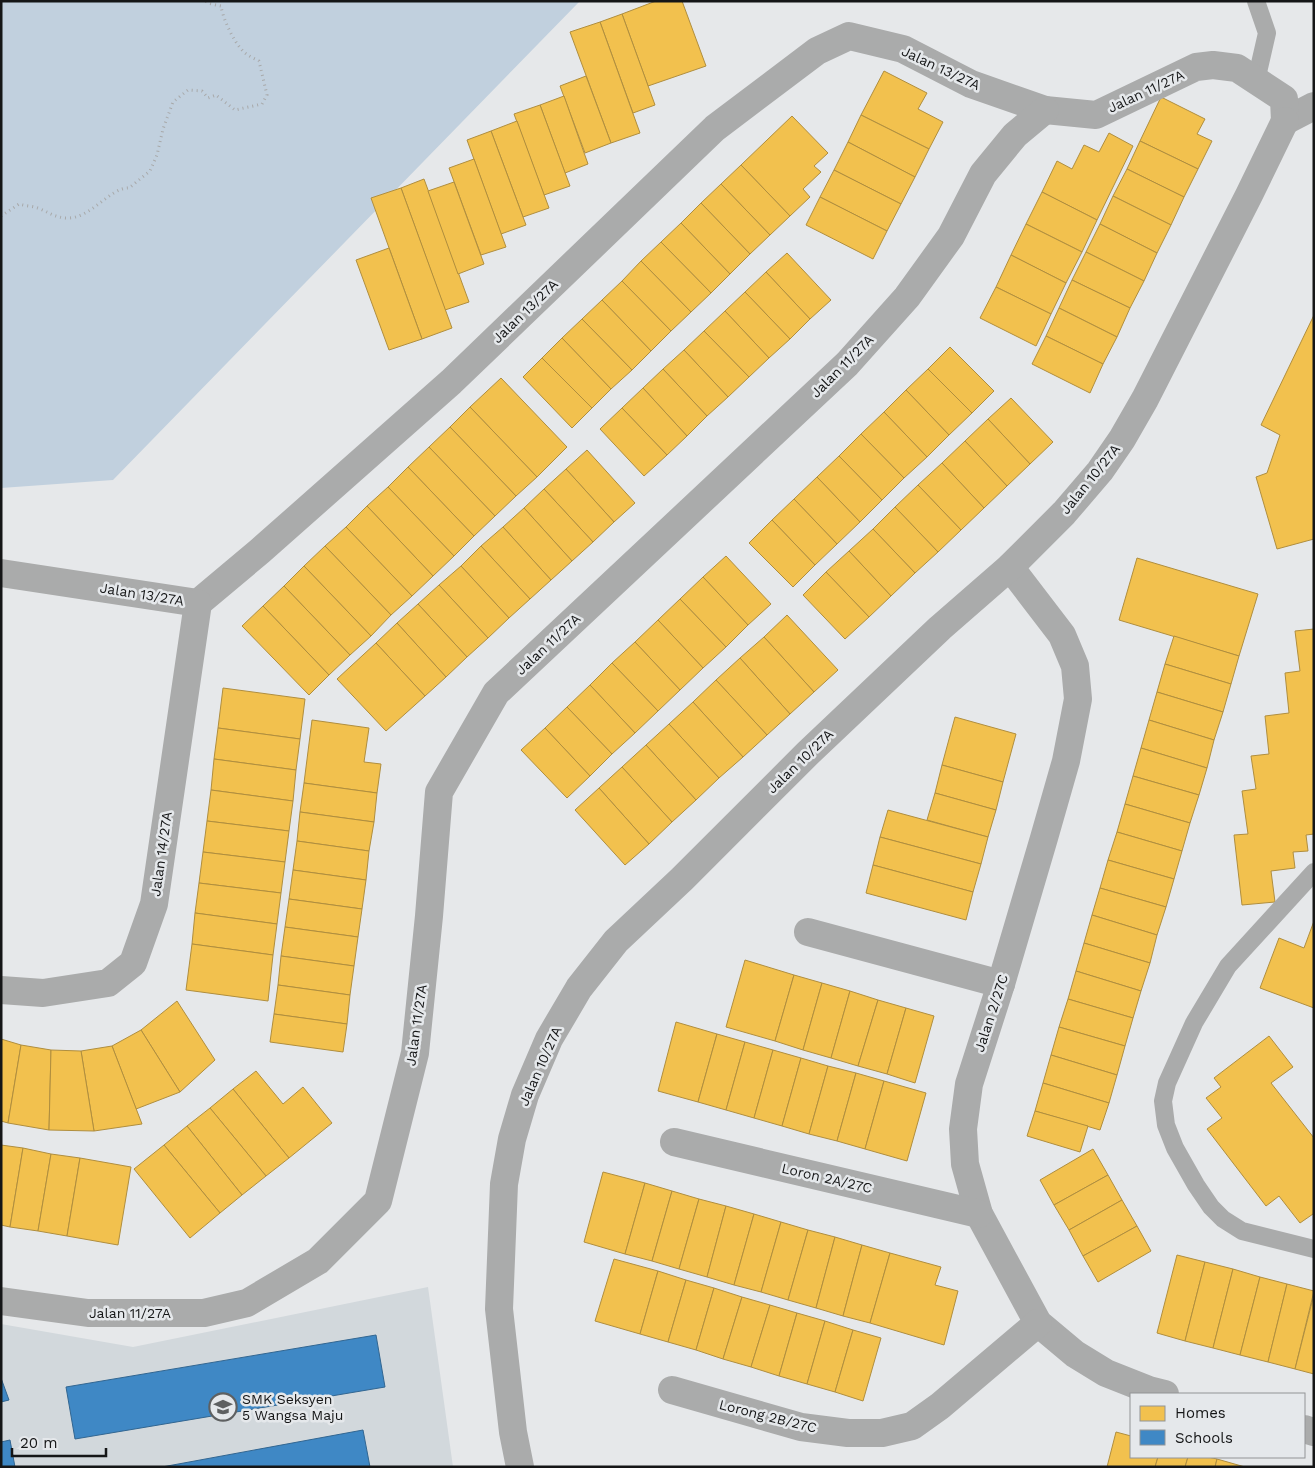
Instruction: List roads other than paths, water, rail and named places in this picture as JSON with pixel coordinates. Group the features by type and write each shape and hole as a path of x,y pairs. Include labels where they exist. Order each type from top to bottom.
{"street":[{"name":"Jalan 13/27A","path":"1,572 198,603 260,551 451,382 715,128 816,51 849,36 903,49 970,84 1045,110"},
{"name":"Jalan 11/27A","path":"1,1301 88,1313 204,1313 247,1303 318,1261 378,1201 414,1053 429,916 439,792 496,693 847,364 907,298 951,236 984,174 1015,134 1045,110 1096,115 1196,67 1213,65 1237,68 1284,99 1285,121"},
{"path":"1285,121 1314,106"},
{"name":"Jalan 10/27A","path":"520,1467 513,1432 499,1308 504,1184 512,1139 525,1095 549,1039 579,988 616,941 682,879 808,753 940,628 1010,567 1064,513 1100,471 1122,439 1201,290 1285,121"},
{"name":"Jalan 2/27C","path":"1010,567 1062,635 1075,666 1078,699 1066,761 1001,984 969,1084 962,1129 965,1164 979,1214 1038,1323 1075,1354 1106,1374 1161,1393"},
{"name":"Jalan 14/27A","path":"1,990 42,993 108,983 133,962 154,904 198,603"},
{"path":"808,932 1001,984"},
{"name":"Loron 2A/27C","path":"674,1142 979,1214"},
{"name":"Lorong 2B/27C","path":"672,1390 801,1427 848,1433 882,1433 912,1426 940,1406 1038,1323"}],"lane":[{"path":"1256,1 1268,33 1256,81"},
{"path":"1314,872 1228,966 1194,1023 1167,1083 1163,1101 1166,1125 1175,1148 1196,1185 1211,1207 1223,1219 1242,1231 1314,1249"}],"place":[{"name":"SMK Seksyen 5 Wangsa Maju","path":"223,1407"}]}
